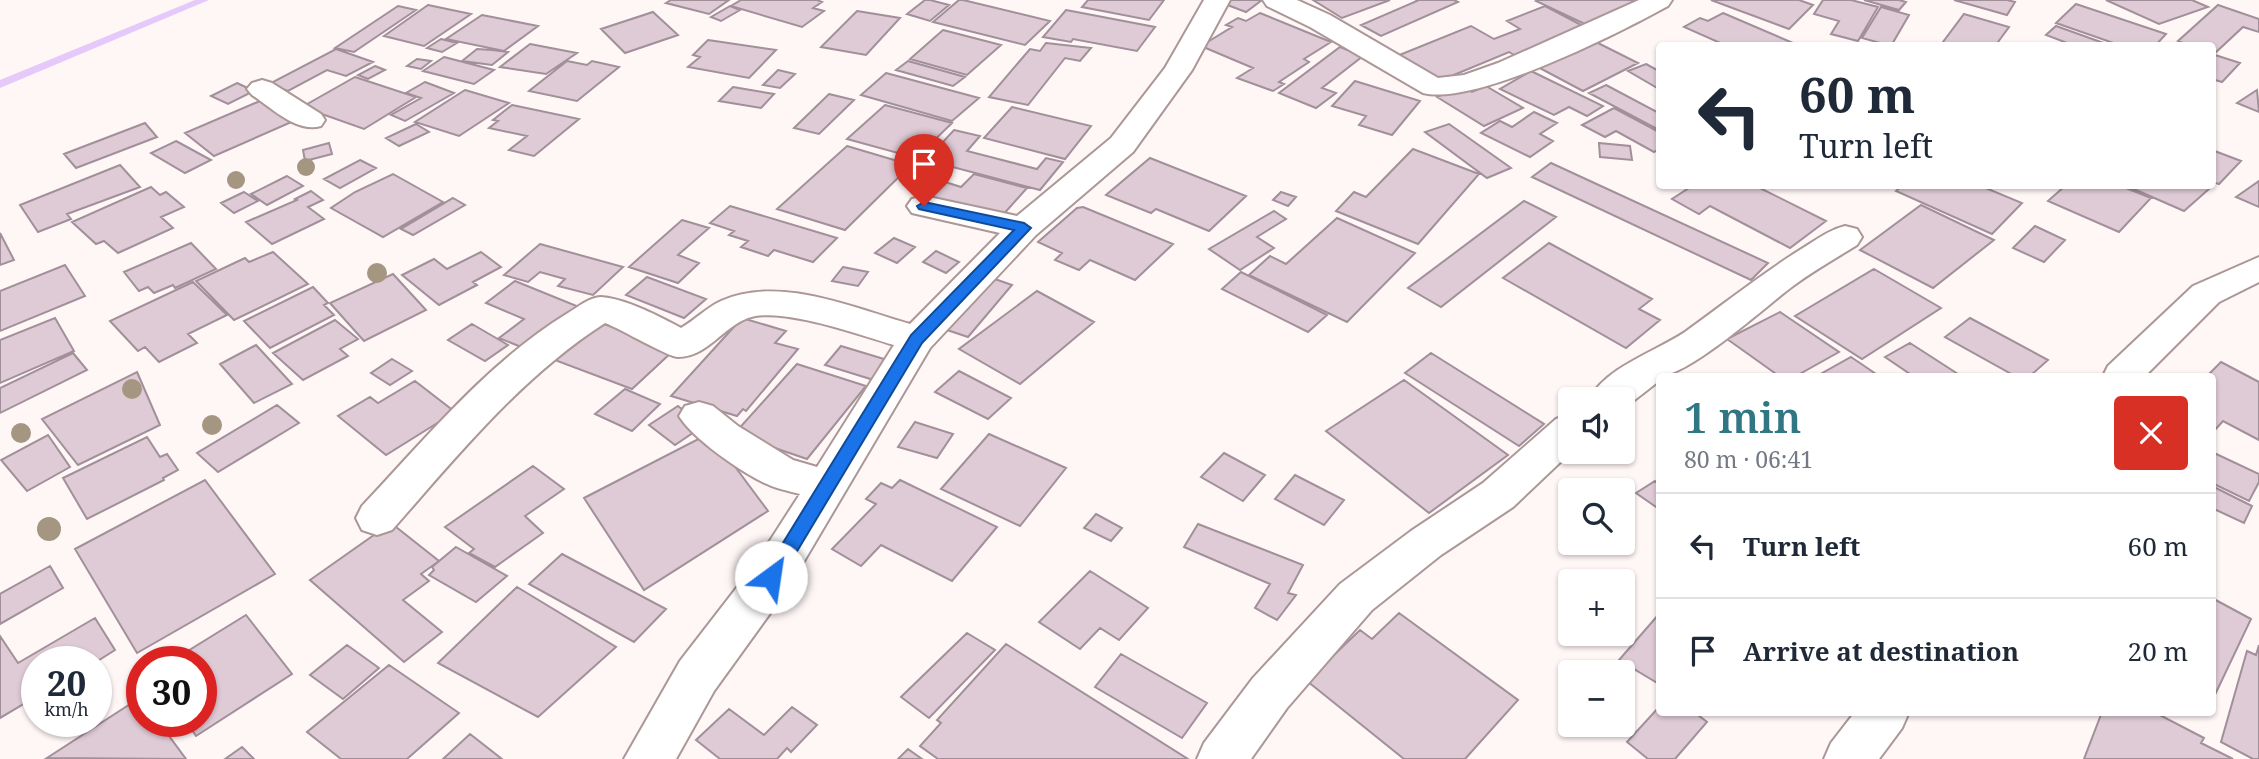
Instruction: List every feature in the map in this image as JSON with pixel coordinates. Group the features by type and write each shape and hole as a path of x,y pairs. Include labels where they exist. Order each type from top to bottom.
{"street":[{"path":"649,759 697,676 771,577 917,339 1024,228 1122,145 1178,71 1217,0"},
{"path":"1276,0 1320,21 1433,87 1453,86 1489,77 1626,19 1659,0"},
{"path":"262,89 310,120"},
{"path":"924,206 1024,228"},
{"path":"1625,387 1696,342 1783,276 1845,237"},
{"path":"2125,373 2206,294 2259,268"},
{"path":"377,518 502,382 578,322 601,309 660,332 678,344 695,340 723,314 748,304 784,303 917,339"},
{"path":"699,416 724,437 781,473 826,485"},
{"path":"1222,759 1270,693 1356,597 1426,543 1498,495 1558,440"},
{"path":"1849,759 1882,716"}],"building":[{"path":"671,0 729,0 709,14 666,3"},
{"path":"741,0 817,0 822,2 813,8 824,11 802,27 731,6"},
{"path":"925,0 949,5 930,21 907,14"},
{"path":"959,0 1050,21 1025,45 933,22"},
{"path":"1088,0 1164,0 1149,20 1082,7"},
{"path":"1226,0 1262,0 1246,12 1222,3"},
{"path":"1313,0 1390,0 1342,18"},
{"path":"1711,0 1799,0 1813,5 1789,29"},
{"path":"1823,0 1851,0 1878,7 1858,41 1831,34 1839,21 1814,14"},
{"path":"1864,0 1899,0 1906,2 1899,10"},
{"path":"1954,0 2007,0 2015,2 2007,15"},
{"path":"2106,0 2192,0 2208,7 2159,24"},
{"path":"1417,1 1458,2 1381,36 1361,25"},
{"path":"1536,1 1634,1 1589,26"},
{"path":"2076,4 2166,34 2159,42 2111,42 2056,23"},
{"path":"428,5 471,14 424,46 384,36"},
{"path":"2218,5 2259,19 2259,32 2243,27 2216,52 2216,42 2178,41"},
{"path":"398,6 416,10 354,52 335,48"},
{"path":"730,6 740,10 721,21 711,17"},
{"path":"1545,6 1585,27 1516,56 1509,52 1432,84 1392,58 1471,26 1494,39 1520,29 1507,21"},
{"path":"1881,7 1909,15 1893,42 1876,42 1862,38"},
{"path":"1066,10 1155,27 1137,51 1073,39 1071,42 1043,37"},
{"path":"857,11 900,18 866,55 821,47"},
{"path":"653,12 678,35 625,53 601,29"},
{"path":"1260,13 1331,42 1304,59 1309,62 1279,82 1284,84 1273,91 1237,78 1253,68 1201,46 1232,27 1226,25 1238,18 1246,21"},
{"path":"1723,13 1791,42 1718,42 1684,27 1700,18 1708,21"},
{"path":"1964,14 2009,27 1998,42 1943,42"},
{"path":"482,15 538,26 504,51 446,39"},
{"path":"2056,26 2101,42 2064,42 2046,35"},
{"path":"943,30 1001,45 967,75 910,59"},
{"path":"1588,38 1638,63 1583,91 1534,65"},
{"path":"441,39 457,43 442,52 427,48"},
{"path":"708,40 776,50 749,78 688,67 700,57 693,55"},
{"path":"1046,43 1091,48 1080,61 1065,58 1028,105 989,97 1030,49 1040,51"},
{"path":"530,44 577,53 546,74 500,67"},
{"path":"1340,47 1363,56 1322,88 1336,93 1316,108 1279,93"},
{"path":"336,49 373,62 346,76 327,70 288,91 269,84"},
{"path":"477,49 508,52 492,65 462,61"},
{"path":"2216,55 2240,63 2222,82 2216,80"},
{"path":"444,57 494,70 474,84 423,71"},
{"path":"417,59 431,61 421,69 407,66"},
{"path":"567,61 587,65 592,61 619,67 577,101 529,91"},
{"path":"908,61 965,77 953,86 896,70"},
{"path":"1646,64 1656,69 1656,87 1628,71"},
{"path":"375,66 385,70 368,79 358,75"},
{"path":"778,70 795,74 780,88 763,85"},
{"path":"1531,71 1603,106 1587,116 1569,107 1554,115 1500,89"},
{"path":"886,73 979,98 952,121 861,95"},
{"path":"355,77 416,97 364,129 302,107"},
{"path":"1355,81 1420,101 1392,135 1359,125 1366,116 1332,106"},
{"path":"425,82 454,93 405,121 391,115 421,98 406,93"},
{"path":"237,83 254,91 228,104 211,96"},
{"path":"1606,85 1656,111 1656,128 1589,93"},
{"path":"1462,86 1472,92 1486,86 1523,108 1484,126 1437,97"},
{"path":"733,87 774,94 761,108 719,101"},
{"path":"465,90 509,103 459,136 415,122"},
{"path":"2257,90 2259,112 2237,103"},
{"path":"829,94 854,100 819,134 794,128"},
{"path":"267,98 296,120 214,156 185,133"},
{"path":"512,105 579,119 534,156 509,150 527,136 489,128 498,121 493,120"},
{"path":"885,105 952,123 916,158 847,139"},
{"path":"1012,107 1091,126 1065,159 984,138"},
{"path":"1614,108 1656,130 1656,151 1616,131 1605,137 1582,125"},
{"path":"1534,112 1557,123 1540,134 1553,141 1530,157 1481,133 1500,121 1512,127"},
{"path":"145,123 157,137 76,168 64,154"},
{"path":"416,124 429,132 399,146 386,138"},
{"path":"1449,124 1511,168 1487,178 1425,132"},
{"path":"954,130 980,136 967,151 1037,169 1046,158 1063,162 1040,190 926,160"},
{"path":"176,141 211,160 185,173 151,153"},
{"path":"329,143 332,154 305,161 303,150"},
{"path":"1599,143 1630,146 1632,160 1600,157"},
{"path":"847,146 911,165 845,230 777,209"},
{"path":"1413,149 1479,174 1418,244 1336,211 1354,192 1366,197"},
{"path":"2216,152 2241,161 2219,184 2216,183"},
{"path":"1150,158 1246,196 1209,231 1156,209 1151,213 1106,195"},
{"path":"360,160 376,168 340,188 324,179"},
{"path":"1551,163 1768,263 1751,280 1532,177"},
{"path":"120,165 140,187 67,214 71,219 38,232 20,205"},
{"path":"393,174 443,202 383,237 331,208 355,192"},
{"path":"974,174 1027,188 1001,217 926,195 939,180 961,187"},
{"path":"287,176 303,186 267,205 251,194"},
{"path":"2259,181 2259,207 2236,197"},
{"path":"151,187 160,195 166,192 184,207 161,217 173,228 118,253 104,241 96,244 72,222"},
{"path":"1687,189 1762,189 1826,221 1790,248 1710,206 1699,214 1672,199"},
{"path":"1988,189 2022,203 1992,234 1896,191"},
{"path":"2062,189 2128,189 2151,198 2119,232 2048,201"},
{"path":"2134,189 2209,189 2184,211"},
{"path":"311,191 323,200 308,207 324,219 272,244 246,222 297,200 295,199"},
{"path":"244,192 258,201 234,213 221,203"},
{"path":"1281,192 1296,197 1288,206 1273,200"},
{"path":"453,198 465,205 413,235 401,229"},
{"path":"1524,201 1556,217 1441,307 1408,288"},
{"path":"1921,205 1994,240 1933,288 1860,250"},
{"path":"730,206 837,238 813,262 774,250 768,256 741,247 748,241 729,235 734,231 710,223"},
{"path":"1083,207 1173,244 1135,280 1090,260 1079,270 1055,260 1062,253 1038,242 1077,208"},
{"path":"1274,211 1286,219 1257,237 1274,248 1240,270 1209,249"},
{"path":"1337,218 1415,253 1347,322 1249,275 1270,256 1286,264"},
{"path":"682,220 709,228 678,255 699,263 678,283 629,267"},
{"path":"2035,226 2065,240 2044,262 2013,248"},
{"path":"0,233 14,260 0,265"},
{"path":"894,238 915,247 897,263 875,253"},
{"path":"191,243 216,269 175,288 173,285 154,293 148,287 139,291 124,272"},
{"path":"1549,243 1652,299 1639,309 1660,320 1626,348 1503,278"},
{"path":"540,244 623,267 593,295 558,286 565,279 540,272 528,282 504,275"},
{"path":"936,251 959,262 946,273 923,262"},
{"path":"273,252 308,284 234,320 196,281 245,258 249,262"},
{"path":"481,252 501,267 473,282 477,285 439,305 402,275 434,259 447,269"},
{"path":"65,265 85,296 0,331 0,291"},
{"path":"843,267 868,272 858,286 832,281"},
{"path":"1874,269 1941,308 1862,359 1795,316"},
{"path":"1241,272 1327,315 1308,332 1222,289"},
{"path":"393,274 426,310 364,341 330,303"},
{"path":"647,277 706,299 684,318 626,295"},
{"path":"992,278 1012,285 968,337 947,330"},
{"path":"515,281 584,309 531,351 499,338 524,319 486,303"},
{"path":"193,282 227,315 188,334 197,343 159,362 145,347 138,351 110,321"},
{"path":"313,287 328,303 324,305 334,315 270,348 244,321"},
{"path":"1037,291 1094,322 1020,384 959,349"},
{"path":"1780,312 1839,352 1801,373 1775,373 1727,339"},
{"path":"55,318 74,351 0,383 0,340"},
{"path":"588,318 674,350 632,389 544,356"},
{"path":"742,318 786,331 775,343 798,349 746,411 743,409 737,416 671,396"},
{"path":"1970,318 2048,360 2033,373 2010,373 1945,337"},
{"path":"335,320 358,339 340,349 348,356 303,380 273,353"},
{"path":"472,324 508,345 485,361 448,340"},
{"path":"1910,343 1956,373 1909,373 1885,357"},
{"path":"256,345 292,384 254,403 220,364"},
{"path":"841,346 894,362 877,381 825,365"},
{"path":"73,353 87,370 0,413 0,388"},
{"path":"1431,353 1544,424 1519,446 1405,373"},
{"path":"1851,357 1875,373 1822,373"},
{"path":"392,359 412,371 390,385 371,373"},
{"path":"2221,362 2259,382 2259,440 2223,421 2216,429 2216,373 2210,373"},
{"path":"797,364 866,386 807,459 734,434"},
{"path":"959,371 1011,398 988,419 935,392"},
{"path":"137,372 160,425 78,465 42,419"},
{"path":"1404,380 1508,455 1429,513 1326,431"},
{"path":"415,381 455,412 386,455 338,416 370,397 378,403"},
{"path":"625,389 660,404 632,431 595,414"},
{"path":"277,405 299,423 218,472 197,453"},
{"path":"678,406 703,426 675,445 649,425"},
{"path":"915,422 953,434 937,458 898,447"},
{"path":"710,433 768,511 644,590 584,498"},
{"path":"989,434 1066,468 1020,526 941,489"},
{"path":"48,435 70,467 27,491 1,460"},
{"path":"147,437 160,457 167,454 178,470 163,478 164,480 87,519 63,478"},
{"path":"1224,453 1265,475 1243,501 1201,477"},
{"path":"2216,454 2259,474 2259,482 2249,501 2216,485"},
{"path":"533,466 564,489 525,516 543,533 495,567 469,553 474,549 445,527"},
{"path":"1295,475 1344,500 1324,525 1275,499"},
{"path":"205,480 275,574 149,646 133,646 75,549"},
{"path":"900,480 997,527 952,581 881,545 861,566 832,549 876,504 866,499 881,483 892,488"},
{"path":"1655,481 1656,507 1636,493"},
{"path":"2216,488 2252,506 2244,523 2216,510"},
{"path":"1096,514 1122,528 1111,541 1084,528"},
{"path":"391,523 439,561 421,574 429,581 403,600 442,632 404,662 310,580"},
{"path":"1198,524 1303,565 1288,593 1296,595 1277,620 1255,608 1270,584 1184,547"},
{"path":"456,547 507,576 476,602 429,575 434,570 432,567"},
{"path":"562,554 666,609 634,642 529,584"},
{"path":"50,566 63,588 0,624 0,594"},
{"path":"1090,571 1148,608 1119,640 1100,628 1080,649 1039,622"},
{"path":"517,587 616,647 538,717 438,663"},
{"path":"2216,600 2251,619 2216,693"},
{"path":"1399,613 1518,700 1465,759 1404,759 1307,681 1360,630 1372,639"},
{"path":"246,615 292,674 217,722 217,646 196,646"},
{"path":"1656,617 1656,682 1635,670 1635,660 1619,660 1631,646 1635,646 1635,642"},
{"path":"95,618 115,650 112,652 112,646 47,646"},
{"path":"967,633 995,650 929,718 901,697"},
{"path":"0,636 18,663 21,661 21,706 0,718"},
{"path":"1006,644 1188,759 938,759 920,746 941,723 937,720"},
{"path":"347,645 379,668 343,699 310,675"},
{"path":"2259,645 2259,759 2253,759 2221,742 2247,651 2256,655"},
{"path":"1121,654 1207,703 1182,738 1095,687"},
{"path":"389,665 459,713 407,759 341,759 307,732"},
{"path":"126,707 126,737 170,737 186,759 47,758 79,737 112,737 112,716"},
{"path":"792,707 817,725 791,752 787,748 777,759 720,759 696,740 729,709 764,735"},
{"path":"1656,710 1656,716 1699,716 1707,722 1675,759 1648,759 1627,742 1635,737 1635,733"},
{"path":"2100,716 2162,716 2204,738 2201,743 2233,759 2084,759"},
{"path":"470,734 502,759 443,759"},
{"path":"242,747 254,759 225,759"},
{"path":"908,749 922,759 898,759"}],"waterway":[{"path":"0,84 204,0"}],"route":[{"path":"771,577 917,339 1024,228 924,206"}]}
